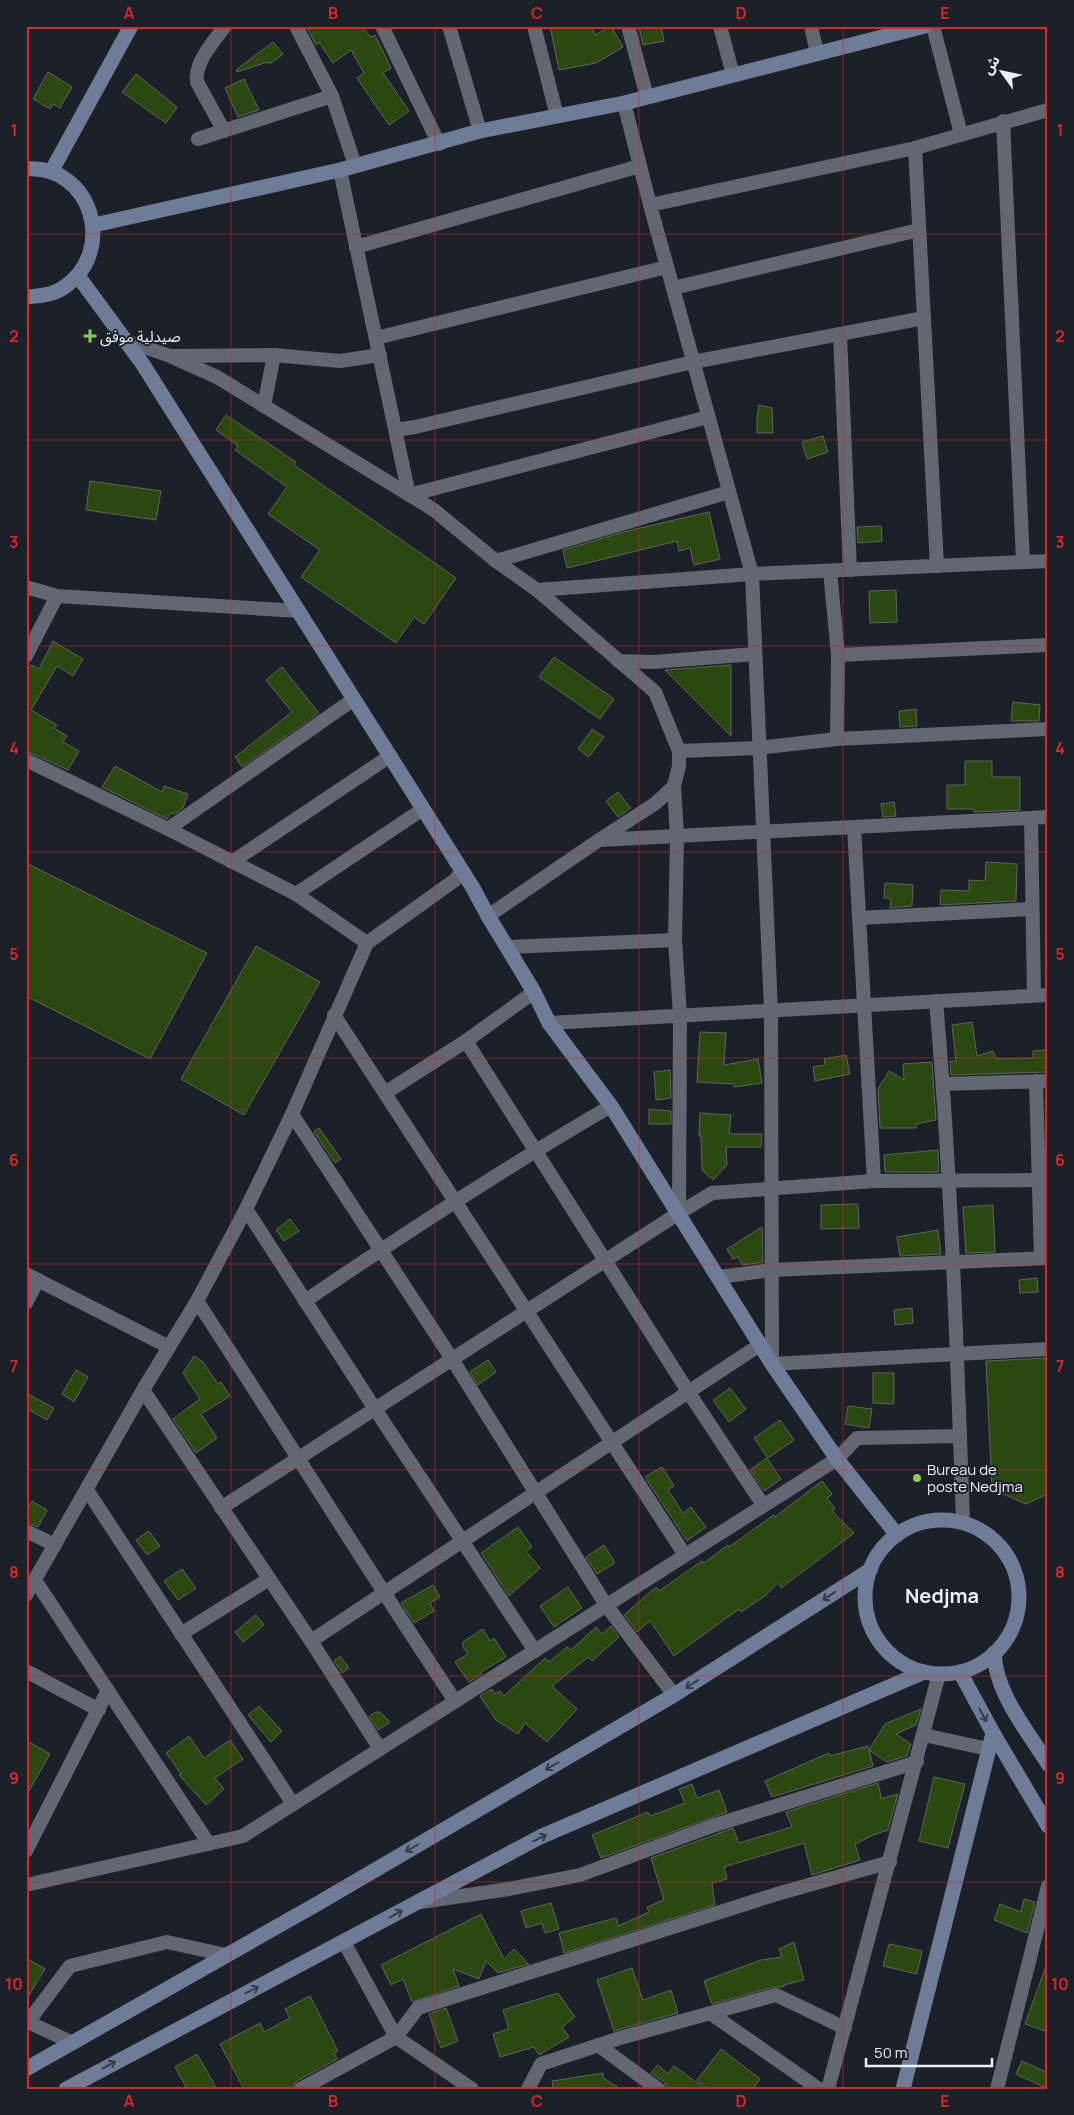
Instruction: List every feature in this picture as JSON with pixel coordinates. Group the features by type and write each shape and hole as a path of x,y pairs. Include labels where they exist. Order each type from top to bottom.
{"street":[{"path":"224,130 197,82 196,74 198,66 225,26"},
{"path":"296,26 332,96 347,168 356,247 409,495"},
{"path":"382,26 439,144"},
{"path":"449,26 480,131"},
{"path":"534,26 557,116"},
{"path":"628,26 647,97"},
{"path":"720,26 733,75"},
{"path":"810,26 817,54"},
{"path":"94,225 347,168 439,144 480,131 624,103 817,54 896,30 925,26"},
{"path":"933,26 961,134"},
{"path":"51,172 128,27"},
{"path":"198,139 332,96"},
{"path":"624,103 650,205 752,574 758,748 764,831 771,1010 772,1364"},
{"path":"650,205 915,148 1048,110"},
{"path":"1002,122 1023,562"},
{"path":"915,148 937,566"},
{"path":"356,247 640,166"},
{"path":"26,169 51,172 67,180 80,192 89,208 94,225 93,243 88,260 78,276 63,288 44,296 26,297"},
{"path":"673,288 919,230"},
{"path":"376,338 667,266"},
{"path":"78,276 142,363 390,756 462,871 534,992 549,1024 611,1106 772,1364 837,1459 897,1535"},
{"path":"396,430 416,427 693,362 924,318"},
{"path":"840,334 850,570"},
{"path":"124,340 170,356 217,377 434,510 496,561 537,590 655,692 679,750 674,786 677,836 675,940 680,1015 679,1213"},
{"path":"170,356 274,355 340,360 380,355"},
{"path":"264,406 274,355"},
{"path":"409,495 708,417"},
{"path":"496,561 729,492"},
{"path":"537,590 752,574 1048,561"},
{"path":"830,571 838,655 837,739"},
{"path":"26,587 57,596 298,611"},
{"path":"26,656 57,596"},
{"path":"838,655 1048,645"},
{"path":"618,661 653,662 755,654"},
{"path":"168,829 354,699"},
{"path":"679,750 758,748 837,739 1048,729"},
{"path":"232,862 390,756"},
{"path":"26,760 296,894 367,943"},
{"path":"488,916 656,803 674,786"},
{"path":"296,894 423,809"},
{"path":"599,840 1048,817"},
{"path":"549,1024 1041,995 1032,909 1031,818"},
{"path":"854,826 874,1181"},
{"path":"26,1596 143,1390 197,1301 246,1209 292,1114 367,943 455,880 462,871"},
{"path":"859,918 1032,909"},
{"path":"507,947 675,940"},
{"path":"385,1093 466,1041 534,992"},
{"path":"936,1001 948,1180 963,1522"},
{"path":"334,1015 685,1555"},
{"path":"466,1041 689,1393 763,1505"},
{"path":"719,1277 772,1270 1044,1258 1039,1180 1042,1081 943,1084"},
{"path":"305,1301 455,1200 535,1150 611,1106"},
{"path":"292,1114 452,1359 606,1605 674,1696"},
{"path":"221,1508 712,1192 874,1181 1039,1180"},
{"path":"246,1209 375,1409 535,1650"},
{"path":"26,1303 32,1277 169,1347"},
{"path":"197,1301 299,1458 383,1594 455,1701"},
{"path":"311,1641 537,1494 761,1344"},
{"path":"772,1364 1048,1349"},
{"path":"143,1390 311,1641 380,1749"},
{"path":"26,1886 243,1836 837,1459 857,1438 960,1436"},
{"path":"87,1490 293,1804"},
{"path":"940,1520 963,1522 986,1533 1005,1551 1016,1574 1020,1600 1014,1625 1001,1648 981,1664 960,1672 939,1674 924,1672 897,1659 879,1641 868,1618 866,1592 870,1570 881,1550 897,1535 918,1524 940,1520"},
{"path":"26,1531 55,1545"},
{"path":"26,2069 674,1696 870,1570"},
{"path":"181,1634 269,1579"},
{"path":"35,1580 209,1844"},
{"path":"994,1653 995,1666 1002,1689 1048,1764"},
{"path":"26,1671 99,1710"},
{"path":"66,2089 540,1837 924,1672"},
{"path":"960,1672 993,1734 1048,1826"},
{"path":"828,2089 939,1674"},
{"path":"26,1851 108,1690"},
{"path":"903,2089 993,1734"},
{"path":"924,1735 988,1749"},
{"path":"416,1902 509,1889 580,1875 712,1826 917,1762"},
{"path":"301,2089 396,2037 418,2008 777,1894 890,1862"},
{"path":"997,2089 1048,1886"},
{"path":"72,2043 27,2021 70,1966 167,1942 226,1955"},
{"path":"344,1942 396,2037 472,2089"},
{"path":"528,2089 541,2064 598,2045 776,1995 845,2028"},
{"path":"710,2014 819,2089"},
{"path":"598,2045 658,2089"}],"building":[{"path":"306,26 361,26 371,37 375,35 391,68 383,73 409,111 389,125 357,78 364,73 351,50 333,63 319,42 316,45"},
{"path":"550,26 592,26 595,35 611,26 623,47 596,63 559,70"},
{"path":"639,26 661,26 664,41 643,45"},
{"path":"273,42 283,54 270,64 268,62 237,72 236,70"},
{"path":"48,72 72,87 60,108 53,104 50,109 33,99"},
{"path":"136,74 177,107 166,123 122,92"},
{"path":"244,79 259,110 238,117 225,88"},
{"path":"759,405 772,408 773,433 757,433"},
{"path":"226,415 296,462 294,465 456,578 424,624 414,617 396,643 301,577 320,550 268,514 287,487 235,450 238,446 216,430"},
{"path":"823,436 828,452 807,459 802,442"},
{"path":"90,481 161,491 156,520 86,510"},
{"path":"709,512 720,559 694,565 690,548 679,551 677,541 567,568 563,550 627,531"},
{"path":"881,526 882,541 858,543 857,527"},
{"path":"896,590 897,622 870,623 869,591"},
{"path":"53,641 83,659 73,676 57,666 31,710 57,725 54,728 67,736 63,742 79,751 68,770 26,751 26,673 31,665 39,669"},
{"path":"554,657 614,699 600,719 539,677"},
{"path":"731,665 731,736 665,670"},
{"path":"282,667 319,713 242,767 235,757 292,712 266,680"},
{"path":"1013,702 1040,705 1039,721 1011,721"},
{"path":"916,709 917,726 900,727 899,711"},
{"path":"592,729 604,737 589,757 578,749"},
{"path":"965,761 992,761 992,777 1020,777 1020,810 974,812 974,809 947,809 947,785 965,785"},
{"path":"115,766 162,792 164,786 188,794 183,808 174,814 172,813 167,819 102,787"},
{"path":"618,792 631,808 618,817 606,801"},
{"path":"894,802 896,816 883,817 881,804"},
{"path":"986,862 1017,864 1016,901 940,905 941,890 969,891 969,880 985,881"},
{"path":"26,863 207,953 150,1059 26,996"},
{"path":"885,883 913,885 912,906 890,908 891,898 884,898"},
{"path":"256,946 320,982 244,1115 181,1079"},
{"path":"972,1022 977,1056 993,1051 996,1059 1033,1058 1033,1051 1046,1050 1047,1072 951,1075 950,1061 956,1061 952,1025"},
{"path":"700,1032 726,1033 724,1065 758,1059 762,1083 734,1087 734,1084 697,1082"},
{"path":"846,1055 850,1074 815,1081 813,1067 825,1065 824,1059"},
{"path":"932,1062 936,1120 916,1124 916,1128 880,1128 878,1089 889,1071 904,1080 903,1064"},
{"path":"670,1070 671,1098 656,1100 654,1072"},
{"path":"649,1109 671,1111 671,1124 649,1124"},
{"path":"700,1113 731,1115 729,1134 762,1134 761,1147 726,1147 727,1165 713,1180 702,1170 701,1136 699,1136"},
{"path":"319,1128 341,1159 335,1163 314,1132"},
{"path":"938,1150 939,1172 885,1172 884,1155"},
{"path":"858,1204 859,1228 821,1229 821,1205"},
{"path":"993,1205 995,1252 966,1253 963,1207"},
{"path":"290,1219 299,1231 284,1241 276,1230"},
{"path":"762,1227 763,1262 743,1265 738,1257 733,1259 727,1249"},
{"path":"938,1230 941,1254 900,1256 897,1237"},
{"path":"1037,1278 1038,1292 1020,1293 1019,1280"},
{"path":"912,1308 913,1323 895,1325 894,1310"},
{"path":"194,1356 203,1362 218,1384 221,1382 230,1396 201,1414 217,1438 196,1453 173,1419 200,1399 183,1373"},
{"path":"1048,1358 1048,1494 1026,1504 992,1489 986,1361"},
{"path":"488,1360 496,1372 478,1385 470,1372"},
{"path":"76,1370 88,1377 74,1402 62,1394"},
{"path":"873,1373 894,1373 894,1404 873,1403"},
{"path":"730,1388 746,1409 729,1422 713,1400"},
{"path":"26,1393 54,1408 47,1420 26,1408"},
{"path":"848,1406 872,1409 869,1428 845,1424"},
{"path":"780,1420 794,1440 768,1458 754,1438"},
{"path":"767,1458 781,1479 764,1491 750,1470"},
{"path":"662,1467 674,1486 668,1490 683,1513 691,1507 706,1527 687,1541 645,1477"},
{"path":"822,1481 832,1494 827,1498 835,1509 832,1511 854,1533 781,1588 778,1583 765,1596 741,1612 739,1609 674,1656 650,1621 637,1632 624,1615 656,1587 659,1591 702,1561 704,1563 774,1515 775,1517"},
{"path":"32,1501 47,1510 38,1527 26,1522 26,1511"},
{"path":"518,1527 532,1547 526,1551 540,1568 509,1596 481,1553"},
{"path":"149,1531 160,1546 147,1555 136,1540"},
{"path":"604,1545 615,1563 597,1574 586,1557"},
{"path":"182,1569 196,1588 178,1600 164,1581"},
{"path":"433,1585 440,1597 430,1603 434,1611 414,1623 401,1603"},
{"path":"568,1587 582,1608 554,1627 540,1606"},
{"path":"256,1615 264,1625 243,1642 235,1632"},
{"path":"611,1626 619,1637 592,1661 588,1657 552,1686 577,1709 547,1742 525,1723 518,1734 496,1720 480,1696 492,1689 495,1694 500,1691 504,1696 545,1658 549,1662 567,1647 571,1650 596,1627 602,1634"},
{"path":"483,1629 490,1641 494,1638 506,1657 481,1672 482,1674 469,1682 455,1662 468,1654 463,1647 463,1642"},
{"path":"340,1656 349,1668 342,1673 334,1661"},
{"path":"259,1706 282,1731 271,1742 248,1715"},
{"path":"921,1709 916,1725 896,1734 911,1744 907,1756 887,1762 869,1750 885,1724"},
{"path":"380,1712 390,1722 378,1730 369,1716"},
{"path":"189,1736 204,1758 230,1740 243,1759 215,1778 224,1789 206,1805 179,1775 181,1774 166,1753"},
{"path":"26,1740 50,1754 26,1796"},
{"path":"868,1746 873,1766 772,1797 765,1781 829,1753 830,1756"},
{"path":"934,1777 965,1784 948,1848 919,1841"},
{"path":"878,1783 880,1799 898,1794 888,1830 855,1844 860,1860 812,1875 804,1843 724,1867 727,1879 712,1883 715,1905 564,1953 559,1933 616,1918 618,1926 649,1912 647,1907 664,1900 651,1858 733,1828 739,1843 792,1827 786,1812"},
{"path":"692,1784 697,1798 719,1790 727,1812 601,1858 592,1835 648,1812 650,1816 685,1803 679,1789"},
{"path":"1024,1899 1035,1902 1027,1933 994,1920 1000,1904 1021,1912"},
{"path":"551,1903 559,1929 545,1933 542,1923 526,1928 521,1911"},
{"path":"481,1914 504,1959 514,1949 529,1964 498,1973 486,1961 479,1979 453,1969 459,1986 412,2002 403,1979 391,1985 381,1965"},
{"path":"794,1942 804,1980 784,1985 784,1987 774,1987 712,2004 704,1981 761,1960 782,1957 779,1949"},
{"path":"889,1944 922,1951 917,1974 883,1966"},
{"path":"26,1958 45,1969 26,2000"},
{"path":"1046,1966 1048,1966 1048,2032 1025,2024"},
{"path":"632,1968 643,2000 671,1990 678,2013 614,2031 597,1980"},
{"path":"558,1993 575,2017 562,2027 569,2037 539,2055 534,2047 500,2057 493,2034 509,2029 503,2010"},
{"path":"310,1996 338,2051 334,2053 337,2059 297,2081 292,2089 244,2089 220,2044 260,2023 264,2032 290,2018 285,2009"},
{"path":"446,2008 458,2041 441,2048 429,2014"},
{"path":"721,2049 760,2079 753,2089 708,2089 697,2080"},
{"path":"197,2054 217,2089 187,2089 175,2067"},
{"path":"1022,2061 1048,2073 1048,2089 1016,2074"},
{"path":"658,2065 668,2074 674,2066 706,2089 667,2089 664,2082 651,2073"},
{"path":"603,2073 603,2078 621,2089 553,2089 552,2081"}],"place":[{"name":"صيدلية موفق","path":"90,336"},
{"name":"Bureau de poste Nedjma","path":"917,1478"}],"district":[{"name":"Nedjma","path":"942,1595"}]}
